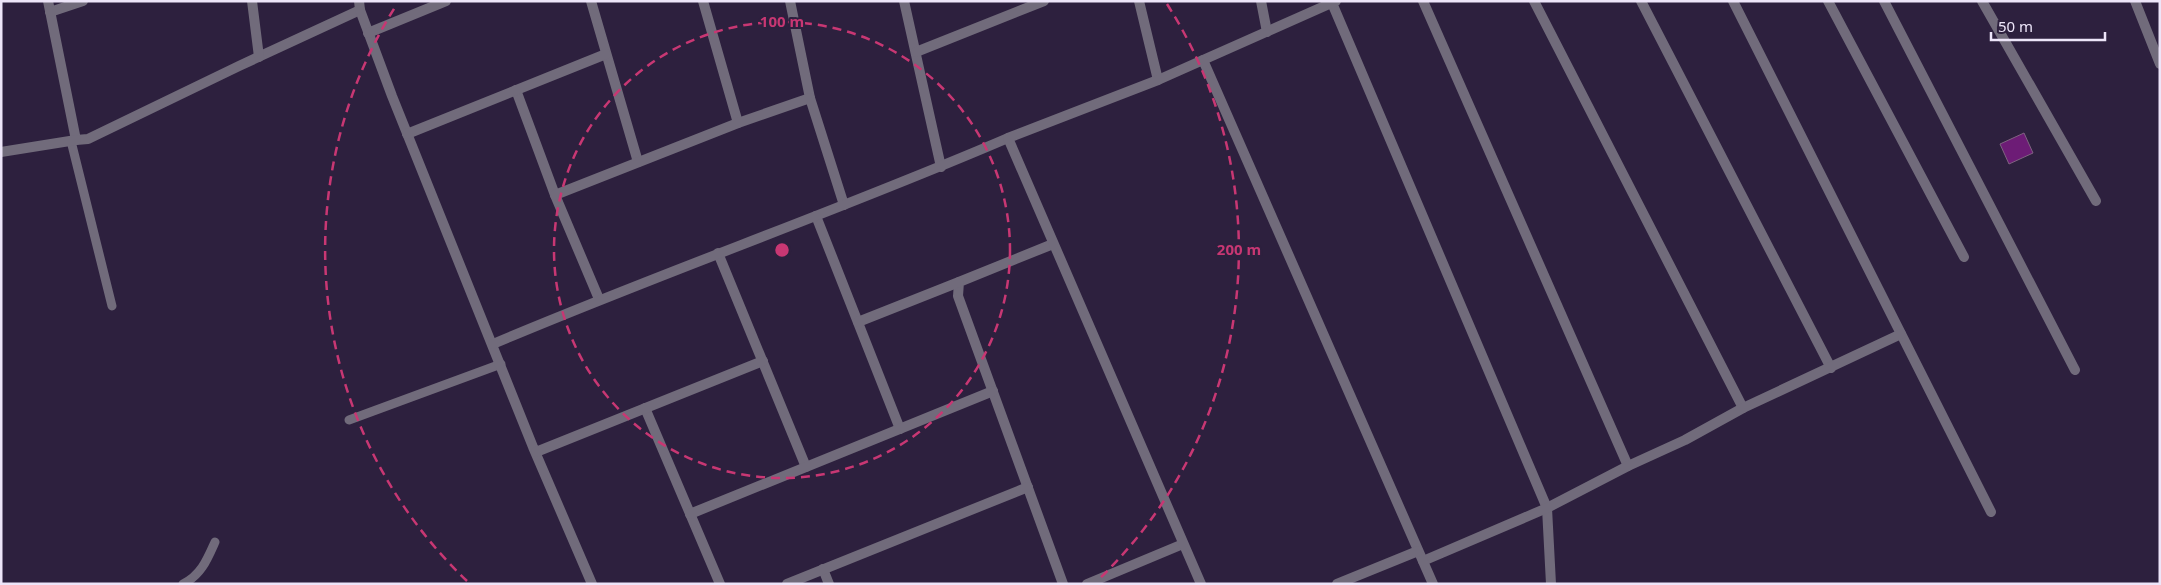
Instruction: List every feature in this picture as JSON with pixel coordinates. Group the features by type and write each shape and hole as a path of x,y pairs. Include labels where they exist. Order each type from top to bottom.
{"street":[{"path":"73,141 49,6 83,1"},
{"path":"252,1 259,57"},
{"path":"368,33 446,1"},
{"path":"591,1 638,162"},
{"path":"790,1 810,98 844,205"},
{"path":"904,1 941,167"},
{"path":"916,52 1019,6 1044,1"},
{"path":"1139,1 1158,80"},
{"path":"1261,1 1267,32"},
{"path":"1423,1 1628,466"},
{"path":"1534,1 1743,408"},
{"path":"1641,1 1831,368"},
{"path":"1733,1 1991,512"},
{"path":"1828,1 1964,257"},
{"path":"1884,1 2075,370"},
{"path":"1982,1 2096,201"},
{"path":"2135,1 2160,64"},
{"path":"705,2 738,123"},
{"path":"493,344 599,299 816,216 941,167 1008,138 1158,80 1334,2 1547,508 1551,584"},
{"path":"1,152 88,139 259,57 359,6 407,134 536,452 592,584"},
{"path":"407,134 606,54"},
{"path":"1203,60 1433,584"},
{"path":"516,90 555,194 599,299"},
{"path":"555,194 738,123 810,98"},
{"path":"1008,138 1201,584"},
{"path":"816,216 900,429"},
{"path":"858,322 1053,244"},
{"path":"718,253 806,467"},
{"path":"959,282 958,296 1063,584"},
{"path":"1337,584 1421,556 1547,508 1628,466 1685,440 1743,408 1902,334"},
{"path":"536,452 763,361"},
{"path":"690,514 992,391"},
{"path":"645,408 720,584"},
{"path":"787,584 1028,488"},
{"path":"1087,584 1183,544"},
{"path":"823,569 829,584"}],"lane":[{"path":"73,141 112,306"},
{"path":"349,420 501,364"},
{"path":"183,584 196,576 202,569 215,542"}],"building":[{"path":"2024,133 2033,153 2009,164 2000,144"}]}
